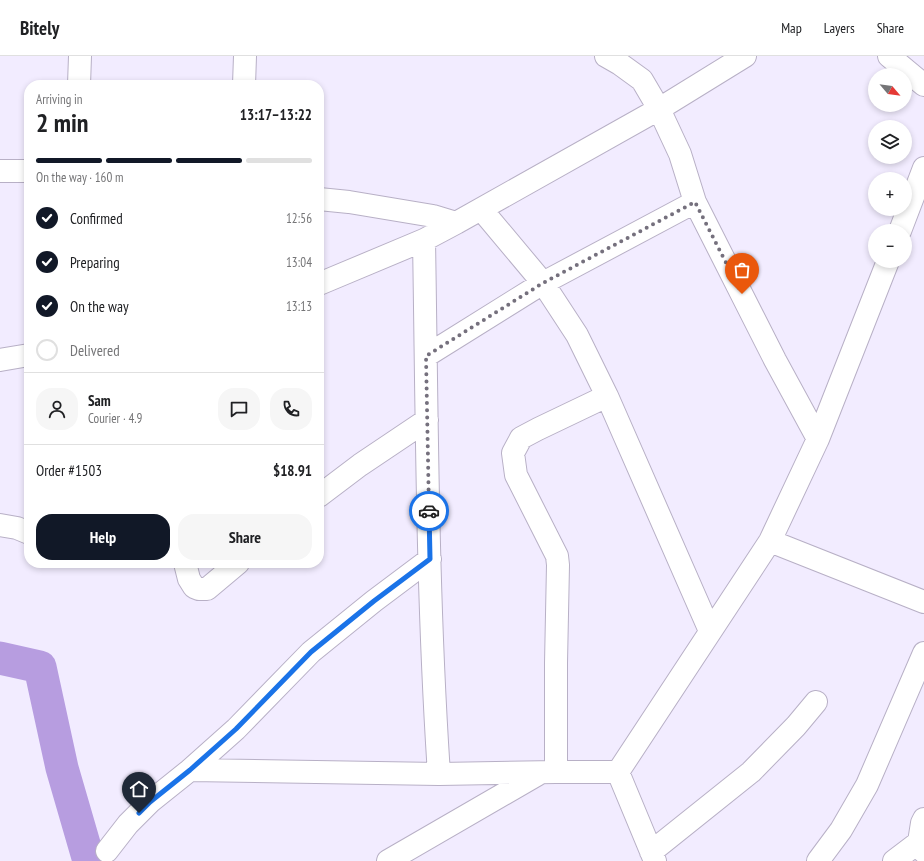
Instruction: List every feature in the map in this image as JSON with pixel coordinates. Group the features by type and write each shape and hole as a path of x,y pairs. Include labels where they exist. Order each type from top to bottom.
{"street":[{"path":"79,80 80,56"},
{"path":"244,80 245,56"},
{"path":"606,56 642,80 659,108 680,154 695,202 775,360 818,439"},
{"path":"324,282 424,240 456,223 659,108 745,56"},
{"path":"889,56 924,85"},
{"path":"903,224 924,168"},
{"path":"0,171 24,171"},
{"path":"324,200 349,202 433,216 456,223"},
{"path":"426,356 543,283 695,202"},
{"path":"481,209 543,283 577,335 607,396 710,631"},
{"path":"424,240 430,559 434,699 439,774"},
{"path":"618,772 770,541 818,439 885,268"},
{"path":"0,360 24,356"},
{"path":"549,772 556,663 557,556 516,475 513,453 521,438 607,396"},
{"path":"324,492 360,465 427,420"},
{"path":"0,525 24,531"},
{"path":"770,541 924,602"},
{"path":"107,851 128,824 150,802 190,770 236,729 311,652 374,601 430,559"},
{"path":"187,568 194,587 199,589 207,589 232,568"},
{"path":"818,861 841,830 867,785 924,653"},
{"path":"618,772 653,856 751,772 796,726 816,702"},
{"path":"190,770 439,774 618,772"},
{"path":"388,861 549,772"},
{"path":"894,861 921,847 922,824 924,819"}],"waterway":[{"path":"0,658 40,667 62,768 89,861"}],"way so far":[{"path":"429,511 426,356 543,283 695,202 742,294"}],"route":[{"path":"139,813 236,729 311,652 374,601 430,559 429,511"}]}
